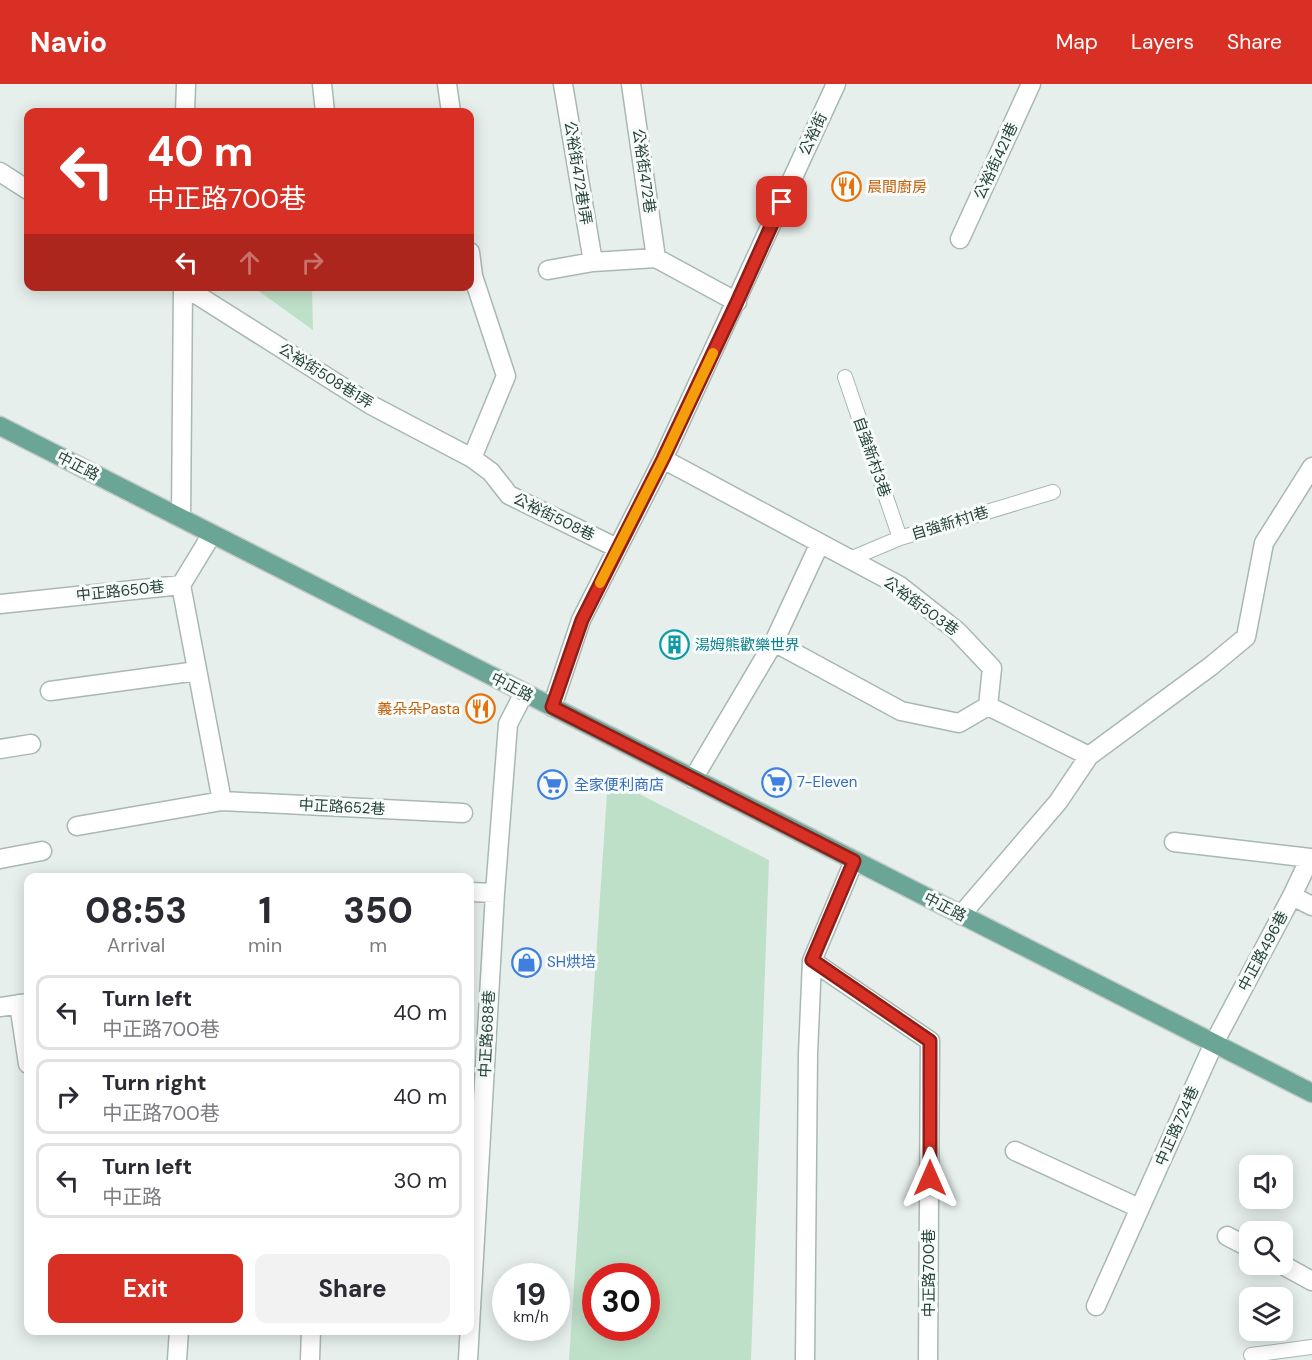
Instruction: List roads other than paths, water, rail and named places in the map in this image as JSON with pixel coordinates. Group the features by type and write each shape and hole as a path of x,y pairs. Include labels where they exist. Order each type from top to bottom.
{"main road":[{"name":"中正路","path":"0,426 1312,1093"}],"street":[{"path":"185,108 188,84"},
{"path":"322,84 325,108"},
{"path":"447,84 450,108"},
{"name":"公裕街472巷1弄","path":"563,84 592,262"},
{"name":"公裕街472巷","path":"631,84 656,258"},
{"name":"公裕街","path":"552,707 582,620 663,459 836,84"},
{"name":"公裕街421巷","path":"960,239 1031,84"},
{"path":"0,172 24,187"},
{"path":"548,270 592,262 656,258 737,302"},
{"path":"472,459 506,376 474,279"},
{"path":"181,518 183,291"},
{"name":"公裕街508巷1弄","path":"191,291 371,405 472,459"},
{"name":"公裕街508巷","path":"472,459 491,472 509,495 617,548"},
{"name":"公裕街503巷","path":"663,459 900,586 957,631 992,669 988,706"},
{"path":"961,915 1058,802 1089,756 1211,666 1246,637 1264,543 1312,467"},
{"name":"中正路650巷","path":"0,604 181,585 212,534"},
{"path":"693,779 774,642 820,543"},
{"path":"181,585 222,801"},
{"path":"774,642 902,711 959,723 988,706 1089,756"},
{"path":"50,691 198,671"},
{"name":"中正路688巷","path":"474,1250 495,893 508,724 524,693"},
{"path":"0,748 31,744"},
{"name":"中正路652巷","path":"77,826 222,801 463,813"},
{"name":"中正路496巷","path":"1174,842 1311,858 1214,1043"},
{"path":"0,859 42,851"},
{"path":"805,1360 808,1054 812,960 854,861"},
{"path":"474,892 495,893"},
{"path":"1293,896 1312,906"},
{"name":"中正路700巷","path":"812,960 930,1041 928,1360"},
{"path":"0,1007 24,1003"},
{"name":"中正路724巷","path":"1096,1306 1214,1043"},
{"path":"1016,1151 1139,1208"},
{"path":"1227,1236 1239,1242"},
{"path":"1293,1271 1312,1281"},
{"path":"177,1360 179,1335"},
{"path":"310,1360 311,1335"},
{"name":"中正路688巷","path":"468,1360 469,1335"}],"lane":[{"name":"自強新村3巷","path":"845,377 900,538"},
{"name":"自強新村1巷","path":"850,559 900,538 1053,492"},
{"path":"1251,1355 1312,1347"}],"place":[{"name":"晨間廚房","path":"846,187"},
{"name":"湯姆熊歡樂世界","path":"674,645"},
{"name":"義朵朵Pasta","path":"481,709"},
{"name":"7-Eleven","path":"776,782"},
{"name":"全家便利商店","path":"553,785"},
{"name":"SH烘培","path":"526,962"}]}
